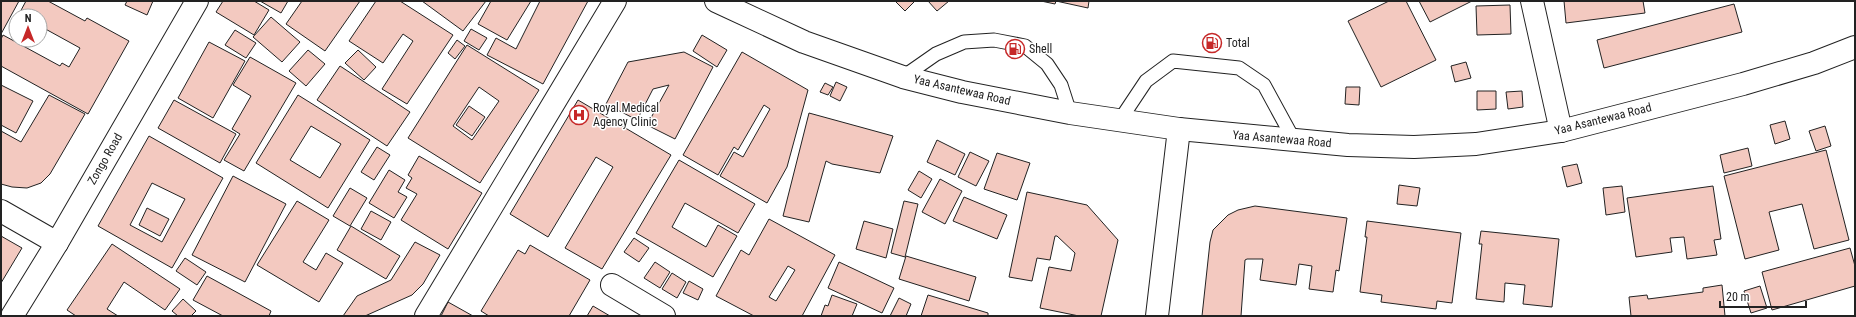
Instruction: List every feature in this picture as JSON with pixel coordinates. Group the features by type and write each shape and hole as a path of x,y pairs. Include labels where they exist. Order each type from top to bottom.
{"street":[{"name":"Zongo Road","path":"12,316 57,243 197,1"},
{"path":"426,316 615,1"},
{"name":"Yaa Asantewaa Road","path":"716,1 804,42 903,77 962,92 1070,114 1179,129 1348,145 1414,147 1476,144 1561,131 1743,84 1814,63 1855,47"},
{"path":"1532,1 1561,131"},
{"path":"1157,316 1179,129"},
{"path":"1,211 57,243"},
{"path":"612,285 664,316"}],"lane":[{"path":"903,77 936,54 964,42 994,40 1025,46 1047,64 1061,85 1070,114"},
{"path":"1120,120 1146,82 1173,62 1239,68 1264,85 1294,140"}],"building":[{"path":"1,1 19,1 15,8 8,8 8,21 1,34"},
{"path":"26,1 48,1 85,21 87,18 129,41 88,114 1,66 1,39 3,35 8,38 8,48 27,48 60,66 62,63 69,67 80,48 48,30 48,8 22,8"},
{"path":"127,1 153,1 147,15 125,5"},
{"path":"223,1 254,1 269,10 254,35 216,12"},
{"path":"260,1 288,1 281,13"},
{"path":"302,1 360,1 325,51 286,24"},
{"path":"376,1 400,1 453,35 407,104 382,89 413,41 403,34 383,63 349,41"},
{"path":"422,1 486,1 463,31"},
{"path":"491,1 531,1 507,40 478,24"},
{"path":"540,1 588,1 543,84 487,55 496,38 516,49"},
{"path":"895,1 915,1 905,11"},
{"path":"928,1 949,1 937,11"},
{"path":"1041,1 1056,1 1055,4"},
{"path":"1056,1 1089,1 1088,8"},
{"path":"1389,1 1406,1 1436,60 1381,87 1348,21"},
{"path":"1419,1 1472,1 1430,22"},
{"path":"1564,1 1643,1 1645,13 1566,23"},
{"path":"1734,4 1742,32 1604,68 1597,40"},
{"path":"1510,5 1511,34 1477,35 1476,6"},
{"path":"271,17 300,42 282,62 253,37"},
{"path":"471,29 487,38 479,50 464,41"},
{"path":"235,30 256,43 246,58 225,45"},
{"path":"702,35 727,50 717,67 693,51"},
{"path":"457,40 465,46 455,59 448,53"},
{"path":"209,42 245,61 213,118 178,98"},
{"path":"467,45 539,90 480,183 408,138","holes":["479,87 499,101 472,140 453,126"]},
{"path":"308,50 325,64 306,86 289,71"},
{"path":"358,50 376,67 364,80 345,63"},
{"path":"684,52 713,67 675,139 647,125 669,85 653,89 637,120 606,104 628,62"},
{"path":"742,52 808,90 787,167 767,203 720,176 734,152 743,157 770,109 764,105 738,150 734,147 718,175 683,155"},
{"path":"250,57 296,83 244,171 224,160 240,134 232,129 251,96 233,85"},
{"path":"1466,62 1471,78 1455,82 1451,66"},
{"path":"340,66 410,112 387,146 317,100"},
{"path":"836,82 847,87 840,101 830,96"},
{"path":"825,83 833,87 828,95 820,92"},
{"path":"1,85 33,101 16,133 1,125"},
{"path":"1346,87 1360,87 1359,105 1345,104"},
{"path":"1477,91 1496,91 1496,109 1477,110"},
{"path":"1522,91 1523,107 1508,109 1506,92"},
{"path":"49,95 85,114 50,174 41,183 27,188 12,187 1,184 1,131 21,142"},
{"path":"298,95 370,140 328,208 256,163","holes":["311,126 341,144 320,178 290,160"]},
{"path":"174,100 236,134 220,163 158,128"},
{"path":"578,100 671,155 602,269 565,248 613,167 596,157 548,237 510,214"},
{"path":"469,106 485,117 472,136 456,125"},
{"path":"809,113 893,136 880,173 832,164 826,161 809,222 783,216"},
{"path":"1785,121 1790,139 1775,144 1770,125"},
{"path":"1825,126 1831,146 1816,151 1809,131"},
{"path":"149,136 223,178 172,268 98,226","holes":["152,183 185,199 162,242 130,225"]},
{"path":"937,140 965,154 955,175 927,162"},
{"path":"377,147 390,155 374,180 361,172"},
{"path":"1748,148 1752,166 1724,173 1720,155"},
{"path":"1826,150 1849,240 1814,249 1802,204 1769,212 1779,250 1745,259 1724,176"},
{"path":"970,152 989,161 976,186 958,177"},
{"path":"997,153 1030,163 1017,200 984,189"},
{"path":"419,156 482,193 448,249 401,220 417,194 406,188 412,178 408,175"},
{"path":"679,160 755,204 738,233 685,203 672,227 706,247 718,225 737,236 713,277 636,233"},
{"path":"1577,164 1582,183 1567,187 1562,167"},
{"path":"389,170 405,180 398,192 407,197 394,218 369,203"},
{"path":"919,171 932,179 921,198 908,190"},
{"path":"233,176 286,204 245,282 192,255"},
{"path":"940,179 962,191 945,224 922,212"},
{"path":"1399,185 1420,188 1417,206 1397,204"},
{"path":"1622,186 1625,212 1606,215 1603,188"},
{"path":"1713,186 1721,239 1714,240 1717,255 1687,259 1684,237 1670,238 1672,252 1636,257 1627,198"},
{"path":"350,188 367,198 350,226 333,216"},
{"path":"1027,192 1087,205 1118,240 1101,316 1079,316 1040,308 1049,267 1071,271 1075,253 1057,236 1055,236 1050,260 1037,258 1032,281 1009,277"},
{"path":"964,197 1007,215 997,239 953,221"},
{"path":"297,201 329,220 303,262 316,270 326,253 343,263 319,302 257,265"},
{"path":"904,201 918,204 905,257 891,253"},
{"path":"1255,206 1347,218 1339,271 1336,270 1333,292 1309,289 1312,266 1299,264 1296,285 1260,280 1263,259 1247,259 1245,260 1241,316 1202,316 1210,242 1213,230 1228,215 1238,210"},
{"path":"147,208 169,219 160,236 139,225"},
{"path":"371,211 391,222 381,240 361,229"},
{"path":"769,219 835,255 802,316 754,316 716,296 741,250 749,255","holes":["788,266 795,270 776,301 769,297"]},
{"path":"864,221 893,229 886,258 856,249"},
{"path":"1367,221 1461,233 1452,303 1437,301 1436,309 1381,302 1382,295 1360,292 1367,237 1365,237"},
{"path":"351,226 400,256 386,279 337,250"},
{"path":"1481,231 1559,239 1552,307 1523,304 1525,285 1505,283 1504,302 1476,299 1482,244 1479,244"},
{"path":"1,236 22,248 1,283"},
{"path":"634,238 649,248 639,262 624,252"},
{"path":"415,242 440,255 423,284 412,295 365,316 343,316 357,296 391,280"},
{"path":"112,244 180,289 165,310 124,282 107,309 118,316 76,316 67,310"},
{"path":"530,245 590,280 569,316 489,316 481,311 518,250 525,254"},
{"path":"1850,248 1855,266 1855,286 1772,310 1762,272"},
{"path":"906,256 976,277 969,301 899,279"},
{"path":"185,258 206,272 197,285 176,271"},
{"path":"655,262 670,272 660,288 644,278"},
{"path":"839,262 894,288 882,313 828,288"},
{"path":"672,273 686,282 677,298 662,289"},
{"path":"207,276 271,311 269,316 223,316 193,300"},
{"path":"689,281 703,289 698,300 683,293"},
{"path":"1722,285 1725,316 1631,316 1629,297 1647,295 1648,299 1703,292 1703,288"},
{"path":"1760,286 1767,308 1751,313 1744,291"},
{"path":"832,295 857,304 852,316 821,316 825,305 828,306"},
{"path":"928,295 988,313 988,316 921,316"},
{"path":"899,298 911,304 906,316 890,316"},
{"path":"183,299 196,311 191,316 178,316 172,311"},
{"path":"448,302 473,316 441,316"},
{"path":"593,306 610,316 587,316"}],"place":[{"name":"Total","path":"1212,43"},
{"name":"Shell","path":"1015,49"},
{"name":"Royal Medical Agency Clinic","path":"579,115"}]}
